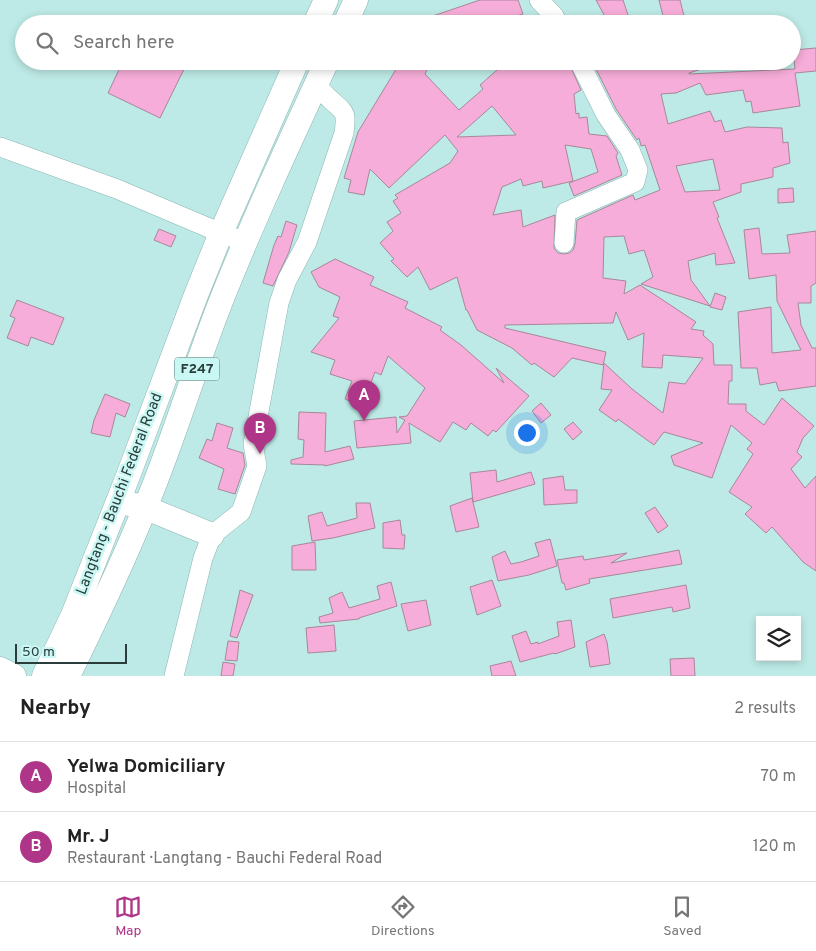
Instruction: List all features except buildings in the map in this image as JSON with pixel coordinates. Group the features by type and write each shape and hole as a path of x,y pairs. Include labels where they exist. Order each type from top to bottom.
{"main road":[{"path":"319,15 326,0"},
{"path":"349,15 356,0"},
{"name":"Langtang - Bauchi Federal Road","path":"44,676 72,615 118,501 196,295 293,70"},
{"name":"F247","path":"68,676 146,508 222,298 262,201 323,70"},
{"path":"118,501 146,508 212,535"},
{"path":"0,669 14,676"}],"street":[{"path":"539,0 553,15"},
{"path":"564,243 566,212 635,182 638,170 630,150 606,115 584,70"},
{"path":"174,676 187,617 203,558 212,535 241,512 257,466 253,444 279,303 287,280 307,242 344,133 346,120 342,108 316,85"},
{"path":"0,147 116,189 245,242"}],"place":[{"name":"Yelwa Domiciliary","path":"364,421"},
{"name":"Mr. J","path":"260,454"}]}
